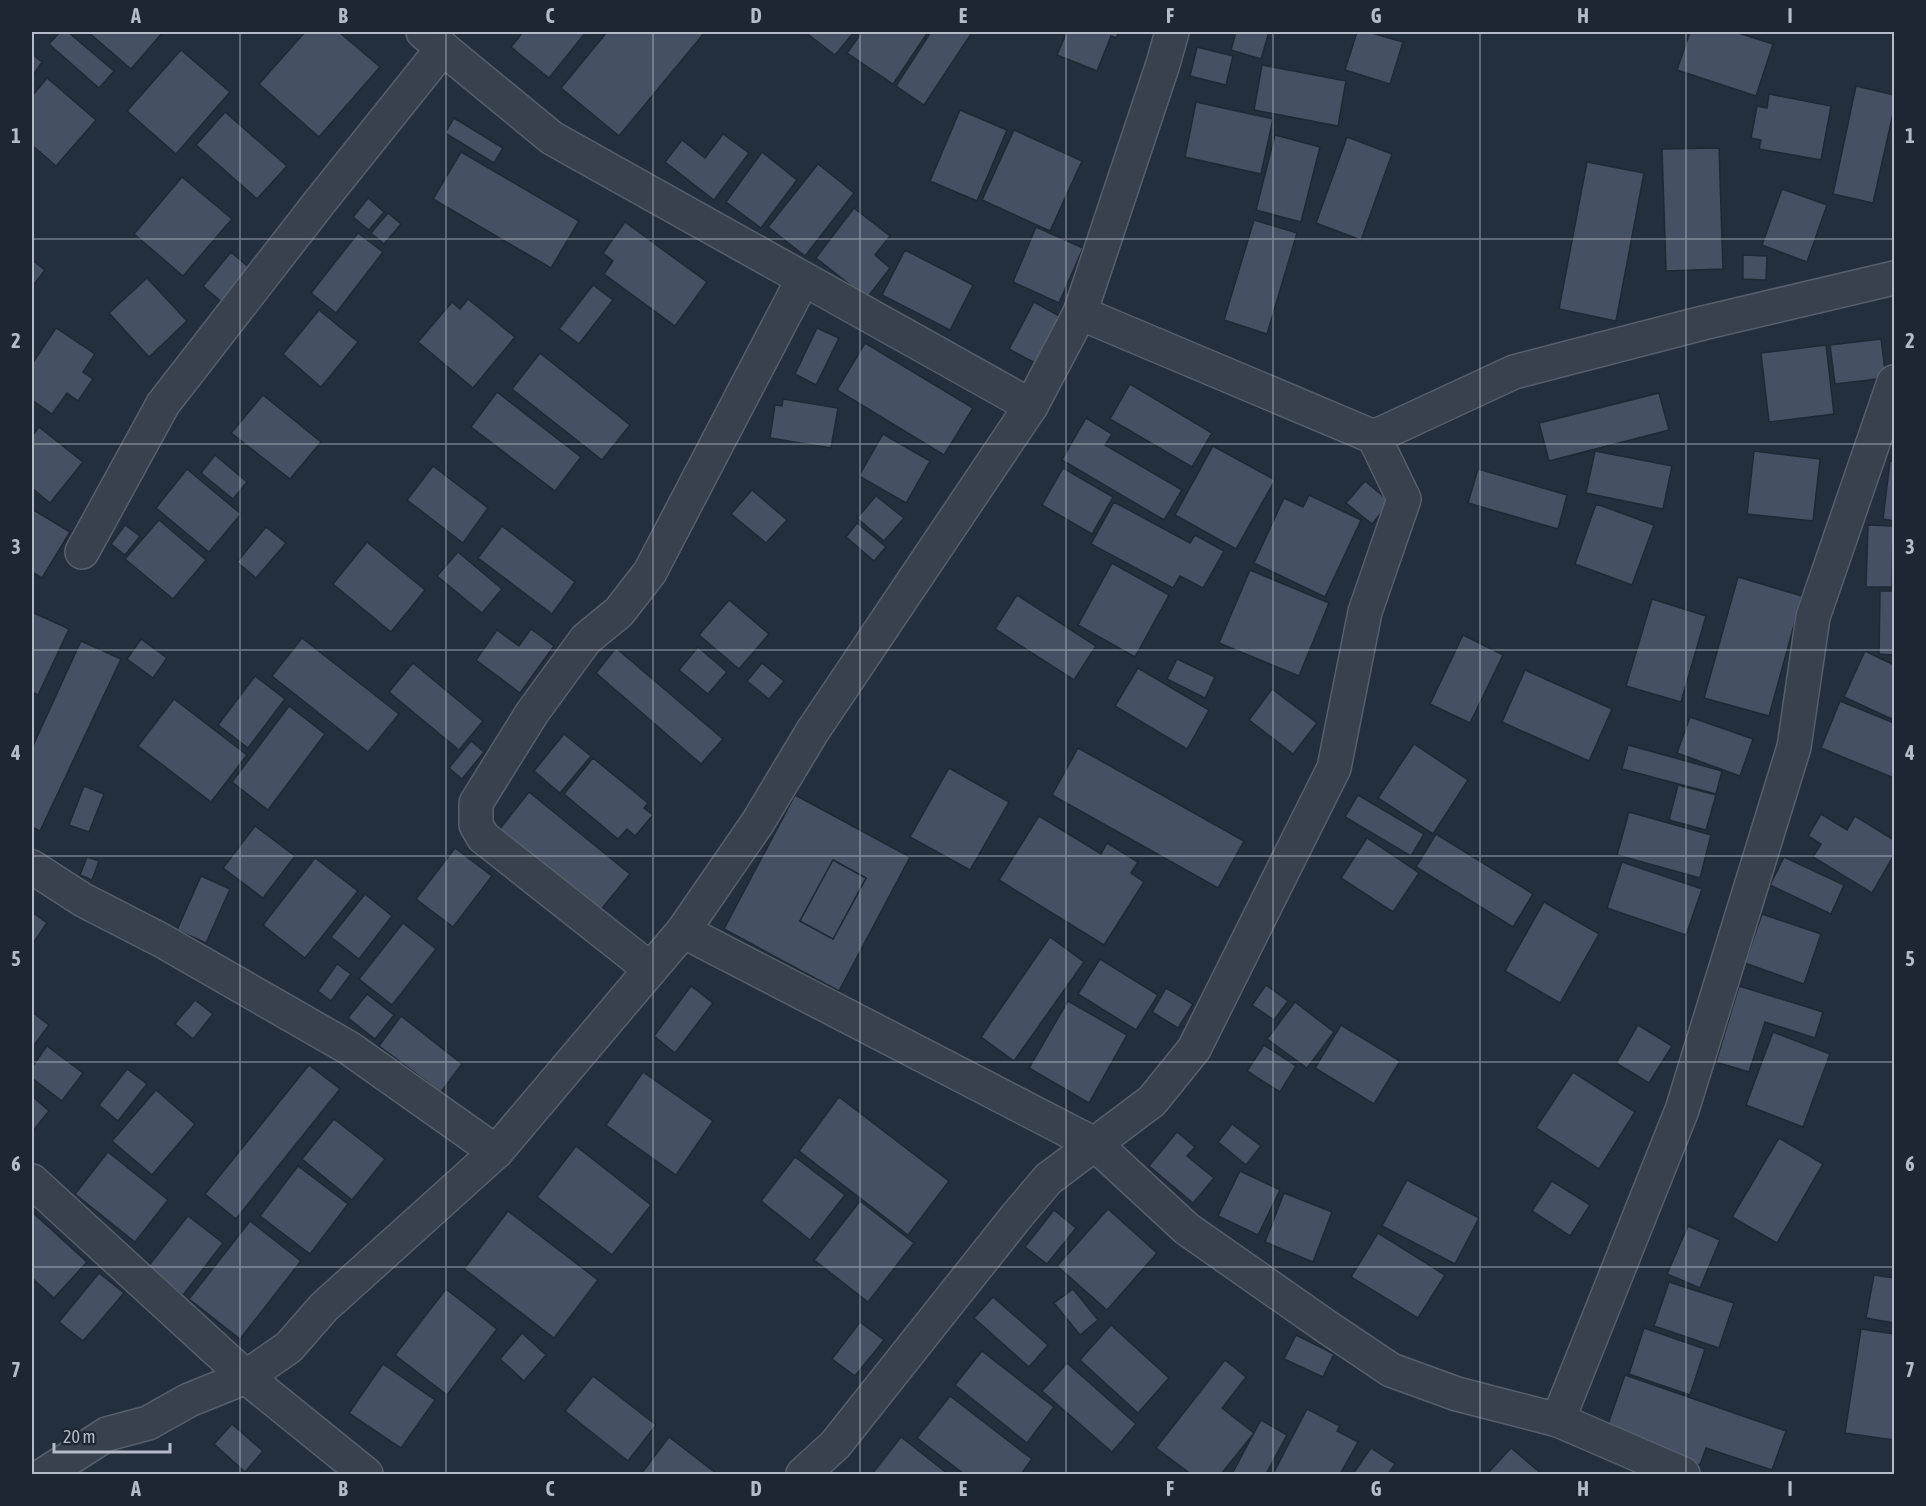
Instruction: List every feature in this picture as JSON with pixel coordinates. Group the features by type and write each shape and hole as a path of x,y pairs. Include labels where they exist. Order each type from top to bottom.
{"street":[{"path":"45,1474 107,1434 148,1423 189,1400 246,1377 289,1347 324,1307 496,1152 683,931 758,822 812,732 1031,406 1080,313 1172,32"},
{"path":"82,552 163,404 319,203 433,40 552,138 1031,406"},
{"path":"1374,438 1514,372 1703,323 1894,278"},
{"path":"650,969 483,837 476,825 476,803 532,713 586,639 619,612 650,572 803,279"},
{"path":"803,1474 835,1445 1048,1179 1152,1101 1194,1049 1334,768 1365,612 1404,499 1374,438 1080,313"},
{"path":"1558,1420 1682,1110 1794,747 1813,617 1894,382"},
{"path":"32,867 83,900 161,940 349,1048 496,1152"},
{"path":"683,931 1096,1145 1187,1228 1391,1370 1457,1394 1558,1420 1683,1474"},
{"path":"32,1181 246,1377 366,1474"}],"building":[{"path":"60,32 68,32 114,71 99,88 49,44"},
{"path":"88,32 163,32 131,69"},
{"path":"305,32 339,32 380,67 319,137 259,84"},
{"path":"523,32 586,32 549,78 511,47"},
{"path":"607,32 705,32 619,136 561,88"},
{"path":"805,32 854,32 835,55"},
{"path":"862,32 928,32 893,84 847,53"},
{"path":"931,32 968,32 971,34 924,105 896,86"},
{"path":"1067,32 1119,32 1116,38 1111,36 1097,71 1057,55"},
{"path":"1236,32 1269,32 1261,59 1231,50"},
{"path":"1357,32 1368,32 1403,42 1390,84 1345,70"},
{"path":"1690,32 1735,32 1773,44 1756,96 1677,70"},
{"path":"1197,47 1233,56 1226,85 1190,76"},
{"path":"181,50 230,92 176,154 127,111"},
{"path":"32,54 42,62 32,77"},
{"path":"1262,65 1346,81 1338,126 1254,110"},
{"path":"47,78 96,120 56,166 32,145 32,96"},
{"path":"1856,86 1894,95 1894,109 1873,203 1833,194"},
{"path":"1769,94 1831,106 1821,160 1759,149 1761,140 1751,138 1757,106 1767,108"},
{"path":"1196,102 1273,119 1261,174 1185,157"},
{"path":"960,110 1007,130 977,201 930,181"},
{"path":"225,112 287,166 257,199 196,145"},
{"path":"454,118 503,148 494,163 445,133"},
{"path":"1014,130 1082,161 1050,231 982,200"},
{"path":"723,134 749,153 714,200 665,162 682,140 705,158"},
{"path":"1275,135 1320,147 1301,222 1256,210"},
{"path":"1347,137 1392,154 1361,240 1316,223"},
{"path":"1719,148 1723,269 1666,271 1662,149"},
{"path":"461,152 579,221 551,268 433,199"},
{"path":"762,152 797,180 761,228 726,202"},
{"path":"1587,162 1644,173 1616,321 1559,309"},
{"path":"818,164 854,193 805,256 768,227"},
{"path":"182,177 232,219 183,276 134,234"},
{"path":"1782,189 1827,205 1807,262 1762,245"},
{"path":"368,198 384,212 369,230 353,217"},
{"path":"854,208 890,236 875,255 890,268 867,298 816,258"},
{"path":"388,213 401,224 384,244 371,233"},
{"path":"1254,220 1297,233 1267,334 1224,320"},
{"path":"625,222 707,282 675,326 604,274 613,261 603,253"},
{"path":"1036,227 1083,248 1059,303 1013,282"},
{"path":"358,233 383,252 336,313 311,293"},
{"path":"905,250 973,285 950,330 882,295"},
{"path":"231,252 252,270 224,304 203,286"},
{"path":"1743,255 1767,256 1766,280 1743,279"},
{"path":"32,260 45,270 32,287"},
{"path":"147,278 187,321 149,357 109,313"},
{"path":"593,285 613,300 579,344 559,329"},
{"path":"468,299 515,337 473,388 418,342 452,302 460,309"},
{"path":"1034,302 1063,318 1037,364 1009,349"},
{"path":"319,310 358,342 321,387 283,354"},
{"path":"56,328 95,354 83,372 93,379 78,401 67,393 52,414 32,400 32,364"},
{"path":"817,328 839,338 816,385 795,374"},
{"path":"1881,339 1886,378 1835,384 1830,345"},
{"path":"865,343 973,408 944,455 837,390"},
{"path":"1826,345 1834,414 1769,422 1761,353"},
{"path":"540,353 630,425 602,460 512,389"},
{"path":"1130,384 1212,433 1192,467 1110,419"},
{"path":"497,392 581,457 555,491 471,427"},
{"path":"1659,393 1669,430 1549,461 1539,423"},
{"path":"263,395 321,442 290,479 231,433"},
{"path":"783,399 838,408 831,448 770,438 775,405 782,406"},
{"path":"1086,418 1112,434 1105,445 1182,490 1164,520 1062,460"},
{"path":"39,427 83,462 50,503 32,488 32,436"},
{"path":"883,434 930,461 906,503 859,476"},
{"path":"1213,446 1275,480 1236,549 1175,515"},
{"path":"1595,451 1672,466 1663,509 1586,493"},
{"path":"1754,451 1820,459 1813,521 1747,514"},
{"path":"215,455 247,482 233,499 201,473"},
{"path":"1890,461 1894,461 1894,521 1883,519"},
{"path":"433,466 488,508 463,543 407,500"},
{"path":"1063,468 1113,497 1092,534 1042,505"},
{"path":"187,469 241,514 209,552 156,508"},
{"path":"1478,469 1567,495 1558,529 1468,503"},
{"path":"1365,481 1390,502 1372,524 1346,503"},
{"path":"752,490 787,520 766,543 731,514"},
{"path":"1309,495 1361,520 1325,597 1254,563 1284,498 1303,507"},
{"path":"876,496 904,518 884,541 857,518"},
{"path":"1114,502 1190,543 1195,535 1224,551 1203,588 1180,576 1173,588 1091,544"},
{"path":"1596,504 1654,525 1632,585 1575,564"},
{"path":"32,509 70,532 42,578 32,572"},
{"path":"159,520 206,560 173,599 125,559"},
{"path":"857,523 886,547 874,561 846,537"},
{"path":"125,525 140,536 125,555 111,544"},
{"path":"1868,525 1893,526 1892,587 1866,587"},
{"path":"502,526 575,582 552,614 478,558"},
{"path":"266,527 286,543 256,578 237,562"},
{"path":"367,542 425,590 391,632 333,584"},
{"path":"458,552 502,589 482,613 437,576"},
{"path":"1112,563 1169,595 1135,657 1078,625"},
{"path":"1250,570 1329,603 1299,676 1219,643"},
{"path":"1738,577 1802,596 1769,716 1704,698"},
{"path":"1880,591 1894,591 1894,655 1879,654"},
{"path":"1017,595 1096,646 1074,680 995,629"},
{"path":"1652,599 1706,616 1681,702 1626,686"},
{"path":"729,600 769,634 739,669 699,635"},
{"path":"32,612 69,629 38,695 32,692"},
{"path":"531,629 554,646 520,693 476,660 497,630 519,646"},
{"path":"1463,635 1503,655 1470,723 1430,704"},
{"path":"302,638 399,714 368,752 272,676"},
{"path":"141,639 167,658 153,678 127,659"},
{"path":"81,641 121,659 40,831 32,827 32,748"},
{"path":"698,647 727,672 708,694 679,670"},
{"path":"616,648 723,739 701,764 596,673"},
{"path":"1865,651 1894,665 1894,720 1844,697"},
{"path":"1177,659 1215,677 1205,698 1167,679"},
{"path":"413,663 483,721 459,750 389,692"},
{"path":"762,663 784,681 769,699 747,681"},
{"path":"1138,668 1209,710 1187,749 1115,706"},
{"path":"1525,670 1612,709 1589,761 1502,722"},
{"path":"255,676 285,699 248,748 218,725"},
{"path":"1272,689 1317,723 1293,754 1249,720"},
{"path":"174,699 247,755 211,802 138,746"},
{"path":"1840,701 1894,723 1894,778 1821,748"},
{"path":"289,706 325,734 268,810 232,782"},
{"path":"1690,717 1753,739 1740,776 1677,753"},
{"path":"564,734 591,756 560,793 534,771"},
{"path":"471,741 484,752 462,779 449,768"},
{"path":"1414,744 1468,780 1433,834 1378,798"},
{"path":"1628,745 1722,771 1716,794 1622,769"},
{"path":"1078,748 1244,841 1218,888 1052,795"},
{"path":"593,758 648,803 644,808 653,815 635,836 627,829 618,839 564,794"},
{"path":"949,768 1009,802 970,870 910,837"},
{"path":"1678,785 1716,795 1706,830 1669,820"},
{"path":"84,786 104,794 89,832 69,825"},
{"path":"529,792 630,874 599,912 499,830"},
{"path":"795,795 910,857 839,991 724,929","holes":["833,860 866,878 833,939 800,921"]},
{"path":"1358,795 1424,834 1411,856 1345,817"},
{"path":"1629,812 1711,835 1700,878 1617,855"},
{"path":"1821,814 1847,830 1855,816 1894,840 1894,855 1872,893 1813,857 1821,844 1808,836"},
{"path":"1039,816 1101,854 1107,843 1138,862 1131,873 1144,882 1104,945 999,880"},
{"path":"255,826 295,856 263,898 223,868"},
{"path":"1436,834 1533,894 1513,927 1416,867"},
{"path":"1367,838 1419,873 1393,912 1341,878"},
{"path":"455,848 492,876 453,927 416,899"},
{"path":"87,857 99,861 92,880 80,875"},
{"path":"1784,857 1844,885 1831,914 1770,885"},
{"path":"315,858 358,891 305,958 263,925"},
{"path":"833,860 866,878 833,939 800,921"},
{"path":"1622,862 1702,889 1686,935 1607,908"},
{"path":"201,876 230,889 206,943 177,930"},
{"path":"365,894 392,916 359,959 331,937"},
{"path":"1544,902 1599,934 1560,1003 1505,971"},
{"path":"32,912 47,923 32,945"},
{"path":"1762,914 1821,934 1804,984 1745,963"},
{"path":"403,923 436,949 392,1005 359,979"},
{"path":"1050,937 1084,962 1014,1061 981,1037"},
{"path":"1100,959 1158,995 1136,1030 1078,994"},
{"path":"337,964 351,974 331,1001 318,991"},
{"path":"1266,985 1288,1001 1274,1020 1252,1005"},
{"path":"691,986 713,1003 675,1053 654,1036"},
{"path":"1739,986 1823,1012 1815,1038 1765,1022 1749,1072 1716,1062"},
{"path":"1166,988 1193,1004 1178,1028 1152,1012"},
{"path":"367,994 394,1015 375,1039 348,1018"},
{"path":"195,1000 213,1014 193,1039 175,1024"},
{"path":"1068,1001 1127,1035 1089,1103 1029,1068"},
{"path":"1295,1002 1334,1032 1307,1068 1267,1039"},
{"path":"32,1012 49,1025 32,1048"},
{"path":"401,1016 462,1064 441,1092 379,1046"},
{"path":"1341,1025 1400,1061 1374,1104 1315,1068"},
{"path":"1638,1025 1672,1046 1649,1083 1616,1063"},
{"path":"1773,1032 1830,1054 1803,1127 1746,1105"},
{"path":"1264,1045 1296,1066 1280,1092 1247,1071"},
{"path":"47,1046 83,1073 62,1101 32,1078 32,1067"},
{"path":"309,1065 340,1089 236,1219 205,1194"},
{"path":"127,1069 147,1084 118,1121 99,1105"},
{"path":"643,1072 713,1121 676,1175 606,1125"},
{"path":"1573,1072 1635,1112 1599,1169 1536,1128"},
{"path":"156,1090 195,1124 152,1175 112,1141"},
{"path":"32,1096 49,1111 32,1132"},
{"path":"839,1097 949,1181 908,1235 799,1151"},
{"path":"334,1119 385,1159 352,1200 302,1159"},
{"path":"1232,1124 1261,1146 1246,1165 1218,1142"},
{"path":"1177,1132 1195,1147 1187,1156 1214,1178 1193,1203 1149,1166"},
{"path":"1779,1138 1823,1164 1777,1243 1732,1217"},
{"path":"576,1146 651,1205 612,1255 537,1197"},
{"path":"108,1152 168,1200 135,1242 75,1194"},
{"path":"795,1157 845,1195 810,1240 761,1201"},
{"path":"298,1166 348,1204 310,1254 260,1216"},
{"path":"1240,1171 1280,1190 1258,1235 1218,1216"},
{"path":"1407,1180 1479,1218 1455,1264 1382,1226"},
{"path":"1552,1181 1590,1205 1570,1236 1532,1211"},
{"path":"1284,1193 1332,1212 1313,1262 1265,1242"},
{"path":"860,1201 914,1243 868,1302 814,1260"},
{"path":"1108,1209 1157,1253 1107,1310 1057,1266"},
{"path":"1054,1210 1076,1228 1047,1264 1025,1247"},
{"path":"508,1211 598,1280 554,1338 464,1269"},
{"path":"32,1212 87,1262 54,1298 32,1278"},
{"path":"188,1216 223,1243 183,1295 147,1268"},
{"path":"250,1221 301,1261 240,1339 189,1299"},
{"path":"1688,1226 1720,1240 1700,1288 1667,1274"},
{"path":"1378,1233 1445,1275 1418,1318 1351,1277"},
{"path":"99,1273 124,1293 83,1341 59,1322"},
{"path":"1874,1275 1894,1278 1894,1323 1866,1318"},
{"path":"1669,1282 1734,1303 1719,1348 1654,1326"},
{"path":"446,1289 497,1329 447,1395 395,1355"},
{"path":"1073,1289 1098,1320 1080,1335 1054,1303"},
{"path":"993,1297 1048,1345 1029,1367 974,1318"},
{"path":"860,1322 884,1340 855,1376 832,1359"},
{"path":"1111,1325 1169,1378 1138,1413 1080,1360"},
{"path":"1644,1328 1705,1349 1690,1395 1629,1374"},
{"path":"1861,1329 1894,1334 1894,1440 1845,1433"},
{"path":"522,1333 546,1355 524,1381 500,1359"},
{"path":"1296,1335 1334,1354 1323,1377 1284,1359"},
{"path":"982,1351 1054,1407 1027,1443 955,1385"},
{"path":"1225,1360 1246,1377 1222,1408 1254,1433 1221,1474 1191,1474 1156,1448"},
{"path":"1067,1363 1136,1424 1112,1452 1042,1391"},
{"path":"383,1364 435,1400 401,1448 349,1413"},
{"path":"1625,1375 1786,1431 1772,1470 1706,1448 1700,1465 1605,1433"},
{"path":"593,1376 656,1425 628,1461 565,1411"},
{"path":"950,1396 1032,1459 1021,1474 964,1474 917,1438"},
{"path":"1307,1409 1340,1426 1337,1431 1358,1442 1340,1474 1273,1474"},
{"path":"1261,1420 1287,1435 1266,1474 1232,1474"},
{"path":"232,1424 263,1451 245,1472 214,1444"},
{"path":"669,1437 717,1474 641,1474"},
{"path":"901,1437 948,1474 872,1474"},
{"path":"1371,1448 1395,1464 1388,1474 1353,1474"},
{"path":"1511,1448 1542,1474 1487,1474"}]}
